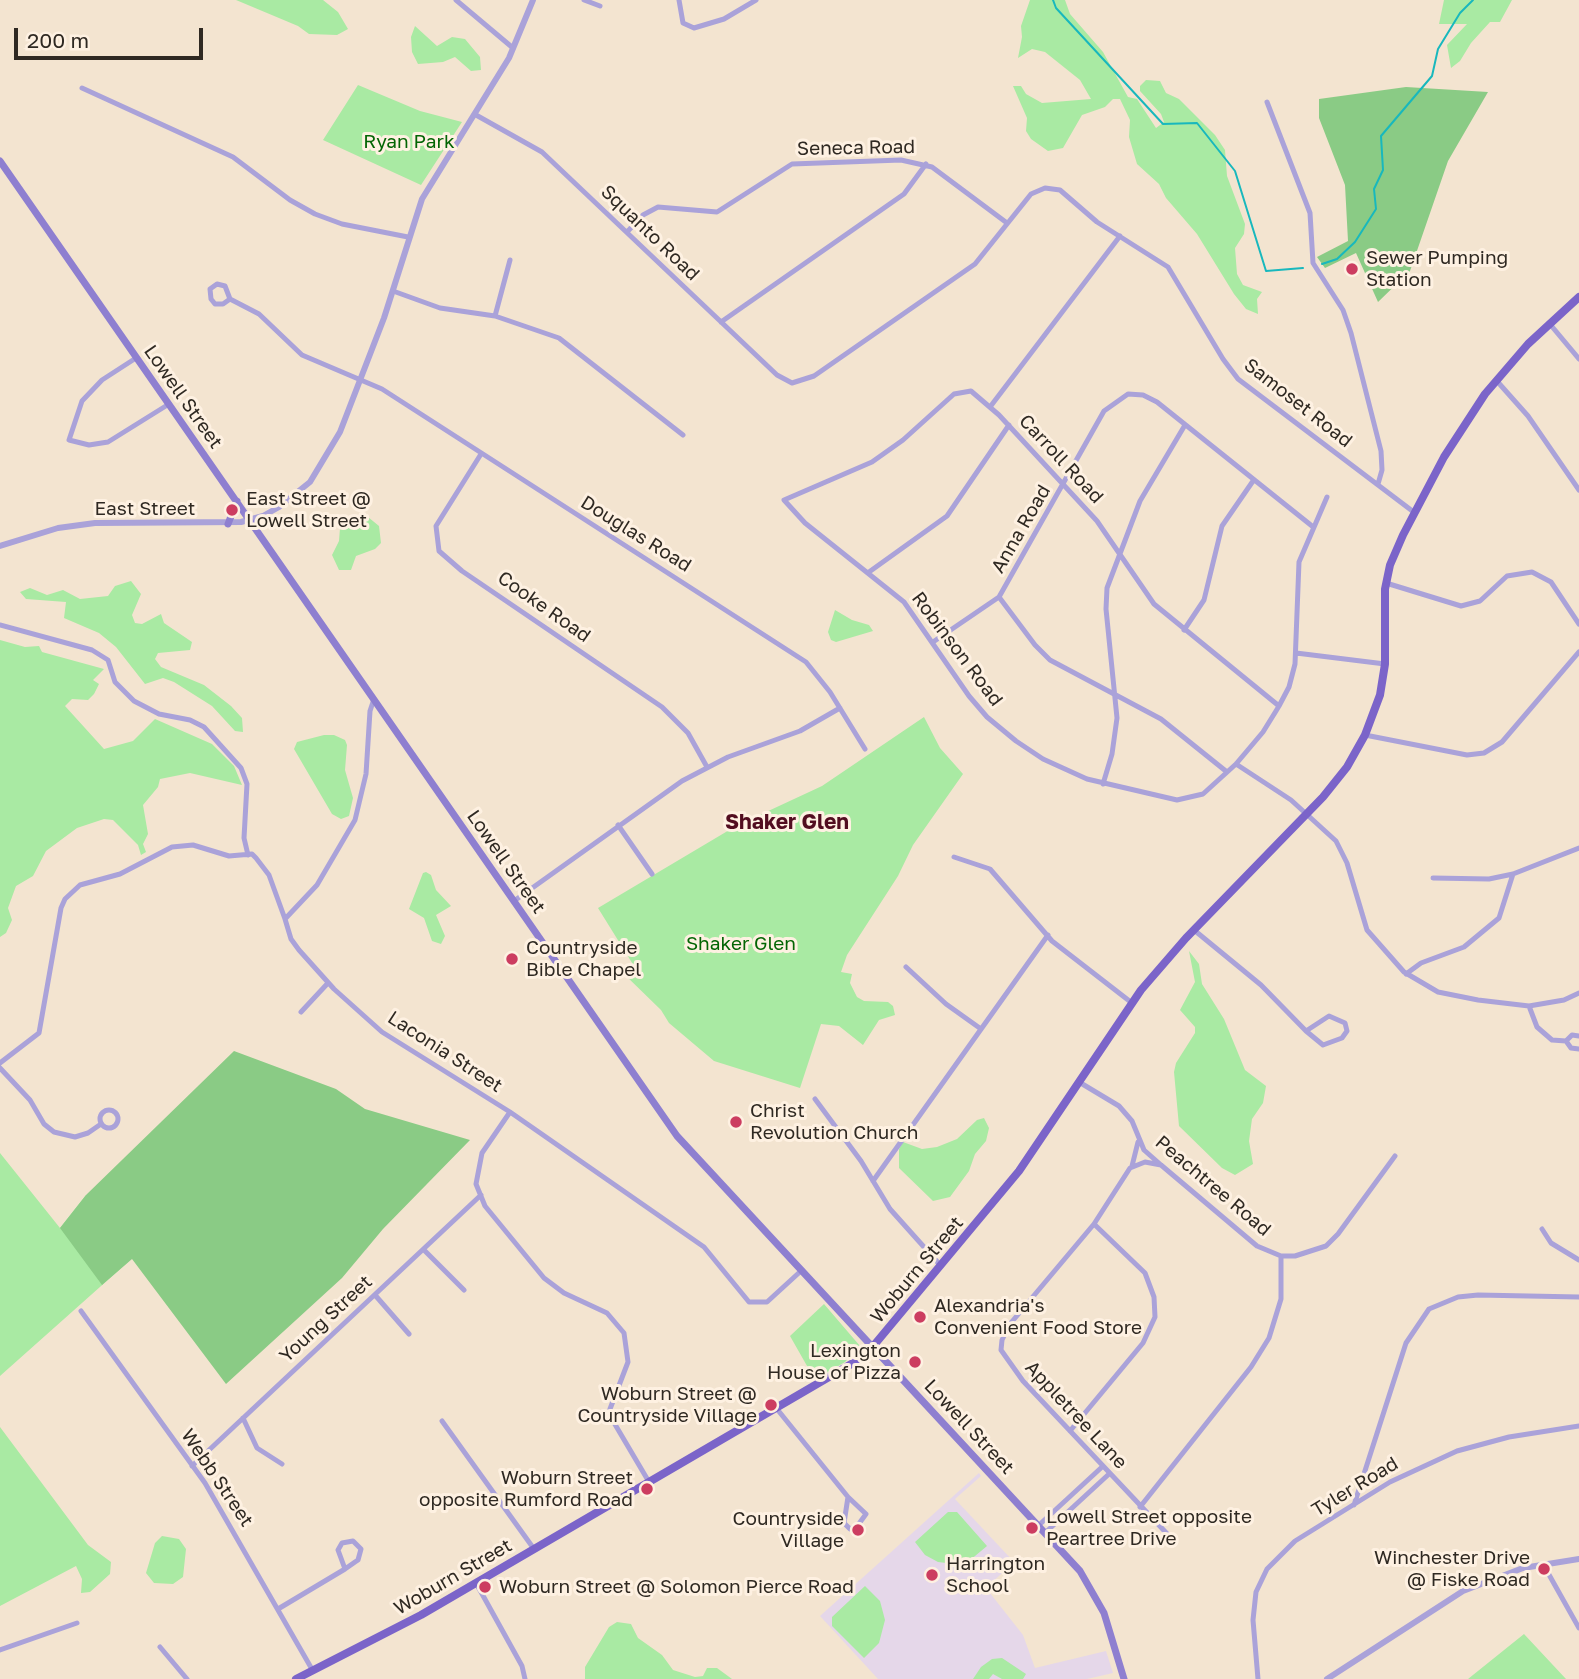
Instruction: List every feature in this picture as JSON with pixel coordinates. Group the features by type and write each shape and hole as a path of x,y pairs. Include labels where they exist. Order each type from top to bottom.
{"main road":[{"name":"Lowell Street","path":"0,160 677,1136 1083,1574 1096,1595 1124,1679"},
{"name":"Woburn Street","path":"296,1679 476,1583 856,1363 873,1347 1019,1171 1132,1003 1194,930 1338,779 1365,735 1378,702 1385,664 1383,608 1386,583 1396,551 1415,513 1450,446 1496,380 1549,323 1579,297"},
{"path":"228,524 237,501"}],"street":[{"path":"456,0 513,48"},
{"name":"East Street","path":"0,546 39,533 95,523 228,524 249,520 279,507 310,482 333,447 384,317 408,237 425,193 475,115 513,48 533,0"},
{"path":"584,0 600,6"},
{"path":"679,0 682,20 687,26 711,24 756,0"},
{"path":"82,88 233,157 290,200 314,214 342,224 408,237"},
{"path":"1267,102 1310,213 1313,263 1343,310 1351,333 1381,451 1382,470 1378,484"},
{"name":"Squanto Road","path":"475,115 536,147 780,378 795,383"},
{"name":"Seneca Road","path":"627,232 645,213 658,208 717,212 792,164 904,160 926,164 1007,223"},
{"path":"721,322 904,194 926,164"},
{"name":"Samoset Road","path":"795,383 809,379 970,268 1031,194 1054,188 1068,195 1087,215 1171,270 1223,359 1238,379 1415,513"},
{"path":"990,407 1120,236"},
{"path":"495,316 510,260"},
{"path":"393,291 440,308 495,316 559,338 683,435"},
{"name":"Douglas Road","path":"230,299 259,314 302,355 382,389 806,662 840,708 864,749"},
{"path":"1549,323 1579,359"},
{"path":"136,358 102,380 82,401 69,440 89,445 108,442 169,404"},
{"path":"1496,380 1528,416 1579,489"},
{"name":"Carroll Road","path":"784,500 878,459 956,392 973,393 1009,425 1097,521 1147,597 1279,706"},
{"name":"Anna Road","path":"933,642 999,597 1104,411 1122,396 1133,393 1147,396 1312,526"},
{"path":"869,572 947,516 1009,425"},
{"path":"1103,784 1114,745 1115,695 1106,597 1119,554 1140,501 1185,425"},
{"name":"Cooke Road","path":"481,454 436,526 439,551 462,571 662,707 688,733 706,767"},
{"path":"1184,630 1204,600 1222,526 1253,481"},
{"name":"Robinson Road","path":"784,500 805,523 904,602 969,695 999,728 1043,759 1103,784 1164,799 1182,800 1203,794 1258,740 1293,677 1296,653 1297,569 1312,526 1327,497"},
{"path":"1386,583 1461,606 1484,598 1507,576 1532,572 1551,582 1579,624"},
{"path":"999,597 1045,655 1070,673 1172,726 1227,772"},
{"path":"0,625 92,650 108,660 115,682 134,701 159,714 190,720 205,727 241,768 247,784 244,825 248,855 229,856 193,845 180,845 120,874 90,881 65,899 57,922 39,1033 0,1066 30,1100 44,1124 54,1132 78,1136 101,1124"},
{"path":"1365,735 1467,755 1489,751 1502,742 1579,652"},
{"path":"1296,653 1385,664"},
{"path":"285,919 317,885 355,820 366,774 370,710 374,699"},
{"path":"514,901 618,825 706,767 800,731 840,708"},
{"path":"1236,764 1283,794 1327,832 1342,852 1367,930 1406,974 1438,992 1529,1006 1564,1000 1579,993"},
{"path":"618,825 652,874"},
{"path":"1433,878 1489,879 1513,874 1579,848"},
{"name":"Laconia Street","path":"248,855 256,858 270,874 291,939 328,983 382,1032 510,1112 704,1247 749,1302 767,1302 802,1270"},
{"path":"954,857 990,869 1048,935 1132,1003"},
{"path":"1406,974 1421,963 1464,947 1499,918 1513,874"},
{"path":"1194,930 1261,985 1306,1031 1323,1045 1342,1038 1347,1031 1345,1023 1329,1016 1306,1031"},
{"path":"873,1181 1048,935"},
{"path":"906,967 946,1004 981,1029"},
{"path":"301,1012 328,983"},
{"path":"1529,1006 1537,1027 1552,1040 1566,1041 1572,1035 1579,1036"},
{"path":"1566,1041 1571,1048 1579,1049"},
{"name":"Peachtree Road","path":"1079,1082 1119,1106 1132,1121 1144,1150 1161,1165 1257,1246 1281,1256 1295,1256 1326,1246 1352,1216 1395,1156"},
{"path":"815,1098 907,1231 941,1266"},
{"path":"510,1112 482,1153 477,1184 485,1206 544,1278 564,1293 607,1313 624,1333 628,1362 610,1409 613,1420 649,1482"},
{"name":"Appletree Lane","path":"1137,1138 1138,1148 1130,1168 1094,1224 1010,1324 1002,1340 1004,1359 1171,1539"},
{"path":"1130,1168 1145,1162 1161,1165"},
{"name":"Young Street","path":"192,1466 481,1195"},
{"path":"1070,1431 1143,1343 1154,1317 1154,1297 1145,1273 1094,1224"},
{"path":"1542,1229 1552,1243 1579,1260"},
{"path":"424,1250 464,1290"},
{"path":"1140,1507 1251,1367 1269,1338 1280,1300 1281,1256"},
{"path":"375,1295 409,1334"},
{"path":"1354,1505 1406,1343 1429,1309 1451,1299 1478,1295 1579,1297"},
{"name":"Webb Street","path":"81,1311 192,1466 313,1671"},
{"path":"777,1409 848,1497 866,1514 858,1525 850,1529 845,1526 844,1521 848,1497"},
{"path":"243,1418 257,1448 282,1464"},
{"path":"442,1422 534,1549"},
{"name":"Tyler Road","path":"1258,1679 1253,1620 1256,1592 1267,1569 1295,1541 1390,1482 1457,1451 1520,1435 1579,1426"},
{"path":"1039,1525 1102,1467"},
{"path":"1046,1532 1109,1474"},
{"path":"278,1608 345,1569 360,1557 359,1546 353,1541 345,1541 338,1550 345,1569"},
{"path":"1327,1679 1463,1591 1543,1564 1579,1559"},
{"path":"1543,1564 1579,1628"},
{"path":"476,1583 522,1666 525,1679"},
{"path":"0,1650 77,1623"},
{"path":"160,1647 187,1679"}],"shaded area":[{"name":"Harrington School","path":"979,1473 981,1476 955,1499 1014,1562 986,1588 1023,1635 1035,1668 1106,1651 1113,1673 1087,1679 878,1679 820,1616"}],"green space":[{"path":"236,0 323,0 338,12 348,29 337,35 309,34 298,26"},
{"path":"1030,0 1065,0 1070,14 1103,52 1128,97 1137,99 1156,128 1164,122 1161,114 1140,91 1140,86 1146,80 1160,81 1166,93 1179,99 1215,135 1225,150 1227,176 1245,224 1244,234 1235,248 1237,274 1243,285 1262,292 1257,299 1258,314 1246,309 1197,234 1166,198 1159,184 1137,164 1129,137 1130,120 1120,99 1113,99 1105,107 1082,115 1063,148 1048,151 1031,139 1026,131 1027,118 1013,86 1021,86 1026,94 1042,103 1091,99 1080,80 1045,52 1032,49 1018,58 1021,26"},
{"path":"1444,0 1512,0 1500,22 1490,22 1471,43 1460,61 1451,68 1447,45 1467,24 1439,24"},
{"path":"415,26 437,46 452,37 465,39 480,57 481,70 471,71 455,57 443,62 418,64 412,52 411,37"},
{"name":"Ryan Park","path":"358,85 420,111 462,122 421,185 323,140"},
{"path":"1406,87 1488,92 1448,161 1410,271 1378,302 1356,253 1325,268 1317,257 1348,241 1345,185 1319,118 1319,99"},
{"path":"368,517 379,526 381,543 375,549 356,556 351,570 339,570 332,555 339,541 340,528 348,519"},
{"path":"131,581 141,594 132,615 135,623 142,624 161,614 164,623 192,642 190,650 158,653 155,659 161,667 204,685 231,706 242,718 243,732 235,731 212,706 174,682 163,678 145,684 116,647 99,633 64,618 66,602 26,599 20,592 30,588 47,595 63,590 80,599 108,596 115,586"},
{"path":"835,610 852,620 869,625 873,631 836,642 831,640 828,632"},
{"path":"0,640 25,647 39,646 42,652 104,669 93,680 99,684 88,700 72,699 65,706 104,749 133,741 155,719 212,744 234,766 242,785 190,773 160,779 158,787 143,805 148,834 143,844 146,852 141,855 138,845 113,820 104,819 77,828 46,851 33,876 16,886 8,908 12,920 6,933 0,937"},
{"name":"Shaker Glen","path":"924,717 940,748 963,774 913,845 898,876 847,955 841,972 852,974 850,983 857,997 864,1001 888,1002 893,1006 895,1015 879,1020 863,1045 839,1026 821,1024 800,1088 714,1061 669,1023 661,1010 623,973 623,969 634,966 598,908 736,826 822,786"},
{"path":"334,735 345,740 347,745 345,770 353,798 349,816 341,819 332,814 294,749 297,742"},
{"path":"423,873 431,875 436,890 451,906 436,915 445,936 441,944 432,941 424,918 409,909"},
{"path":"1189,951 1199,964 1202,984 1224,1019 1245,1070 1266,1086 1263,1103 1252,1119 1249,1141 1253,1164 1235,1175 1222,1168 1179,1126 1174,1072 1176,1063 1195,1033 1195,1027 1180,1010 1195,982"},
{"path":"234,1051 336,1089 365,1109 470,1140 383,1229 342,1278 226,1384 132,1259 102,1285 60,1228 86,1195"},
{"path":"984,1118 989,1128 986,1141 975,1154 969,1171 950,1197 933,1201 899,1168 899,1149 903,1142 922,1149 937,1147 957,1139 977,1120"},
{"path":"0,1153 60,1228 86,1195 137,1254 0,1376"},
{"path":"824,1304 860,1346 845,1362 815,1380 790,1336"},
{"path":"0,1427 88,1545 111,1562 110,1574 90,1592 81,1593 82,1579 76,1566 0,1606"},
{"path":"948,1512 957,1512 987,1546 969,1561 955,1564 938,1562 925,1555 915,1542"},
{"path":"162,1536 179,1539 186,1549 183,1577 173,1584 154,1583 146,1573 155,1543"},
{"path":"865,1586 880,1601 885,1620 879,1643 864,1658 832,1626 832,1617"},
{"path":"617,1622 631,1624 638,1638 662,1655 673,1670 695,1677 703,1676 707,1668 717,1668 732,1679 585,1679 585,1667 609,1627"},
{"path":"1524,1634 1566,1679 1468,1679"},
{"path":"1002,1658 1026,1674 1023,1679 1002,1679 993,1674 989,1679 973,1679 981,1667 992,1659"}],"waterway":[{"path":"1053,0 1056,8 1163,124 1197,123 1235,171 1266,271 1303,268"},
{"path":"1322,264 1337,259 1355,242 1376,209 1374,189 1383,170 1381,136 1432,76 1438,49 1460,13 1473,0"}],"place":[{"name":"Sewer Pumping Station","path":"1352,269"},
{"name":"East Street @ Lowell Street","path":"232,510"},
{"name":"Countryside Bible Chapel","path":"512,959"},
{"name":"Christ Revolution Church","path":"736,1122"},
{"name":"Alexandria's Convenient Food Store","path":"920,1317"},
{"name":"Lexington House of Pizza","path":"915,1362"},
{"name":"Woburn Street @ Countryside Village","path":"771,1405"},
{"name":"Woburn Street opposite Rumford Road","path":"647,1489"},
{"name":"Lowell Street opposite Peartree Drive","path":"1032,1528"},
{"name":"Countryside Village","path":"858,1530"},
{"name":"Winchester Drive @ Fiske Road","path":"1544,1569"},
{"name":"Harrington School","path":"932,1575"},
{"name":"Woburn Street @ Solomon Pierce Road","path":"485,1587"}],"district":[{"name":"Shaker Glen","path":"787,822"}]}
